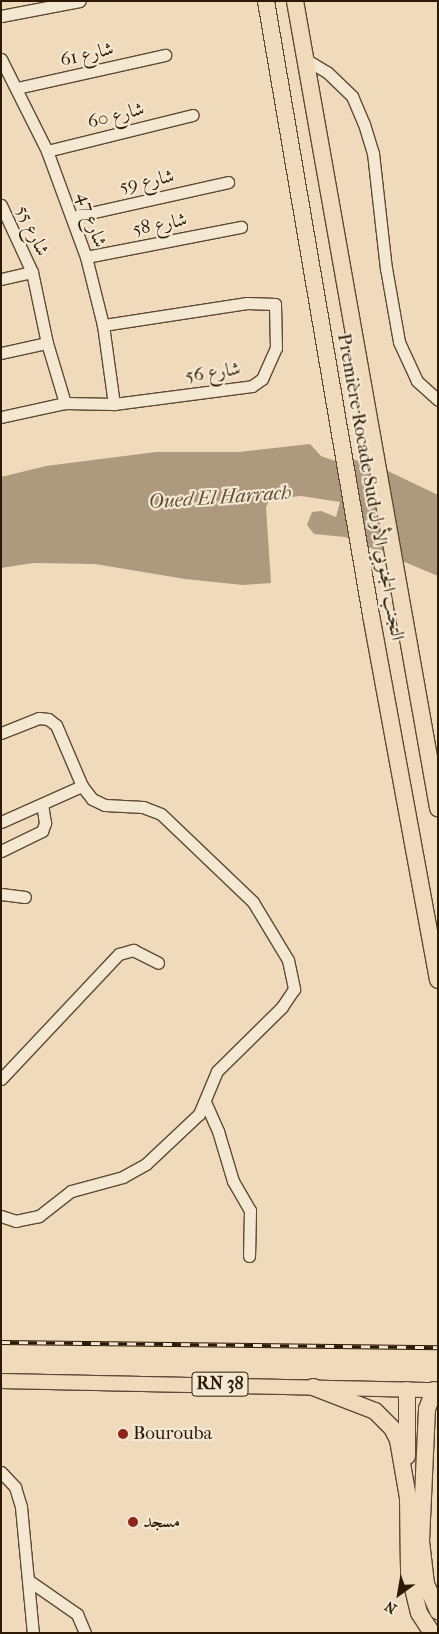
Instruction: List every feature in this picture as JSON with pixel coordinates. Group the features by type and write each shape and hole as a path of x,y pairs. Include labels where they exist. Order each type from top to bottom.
{"highway":[{"name":"Première Rocade Sud التجنب الجنوبي الأول","path":"266,1 371,615 438,980"},
{"name":"Première Rocade Sud التجنب الجنوبي الأول","path":"295,1 327,193 438,808"},
{"path":"313,1387 374,1411 385,1419 398,1440 408,1498"},
{"path":"407,1390 409,1572 419,1613 432,1633"},
{"path":"436,1390 427,1410 421,1541 426,1584 438,1611"}],"main road":[{"name":"RN 38","path":"1,1381 436,1390"}],"street":[{"path":"1,16 80,1"},
{"name":"شارع 61","path":"17,88 165,55"},
{"name":"شارع 47","path":"1,59 47,151 86,258 103,325 114,404"},
{"path":"305,59 327,72 352,96 364,124 373,153 386,268 399,342 417,381 438,400"},
{"name":"شارع 60","path":"47,151 193,115"},
{"name":"شارع 59","path":"72,216 228,182"},
{"name":"شارع 55","path":"2,209 32,272 47,343"},
{"name":"شارع 58","path":"86,258 241,227"},
{"name":"شارع 55","path":"1,278 32,272"},
{"name":"شارع 56","path":"1,417 65,403 114,404 252,386 262,379 276,348 275,304 246,303 103,325"},
{"path":"1,352 47,343 65,403"},
{"path":"1,734 39,718 53,722 82,786 92,799 105,805 143,807 161,814 247,894 292,970 294,989 289,998 218,1071 210,1085 206,1104 166,1148 131,1174 79,1187 33,1218 16,1221 1,1216"},
{"path":"1,822 82,786"},
{"path":"1,851 42,831 45,823 42,804"},
{"path":"1,894 25,897"},
{"path":"1,1079 118,954 134,950 158,963"},
{"path":"206,1104 218,1132 232,1181 250,1210 249,1256"},
{"path":"1,1472 15,1487 21,1506 33,1633"},
{"path":"28,1580 76,1614 85,1633"}],"water":[{"name":"Oued El Harrach","path":"310,444 321,456 335,461 365,460 438,495 438,576 345,537 314,534 307,525 312,512 321,511 336,517 340,502 301,496 270,499 266,507 271,583 243,585 185,579 95,564 33,563 1,568 1,477 46,466 156,452 239,452"}],"railway":[{"path":"1,1342 438,1347"}],"place":[{"name":"Bourouba","path":"123,1434"},
{"name":"مسجد","path":"133,1522"}]}
